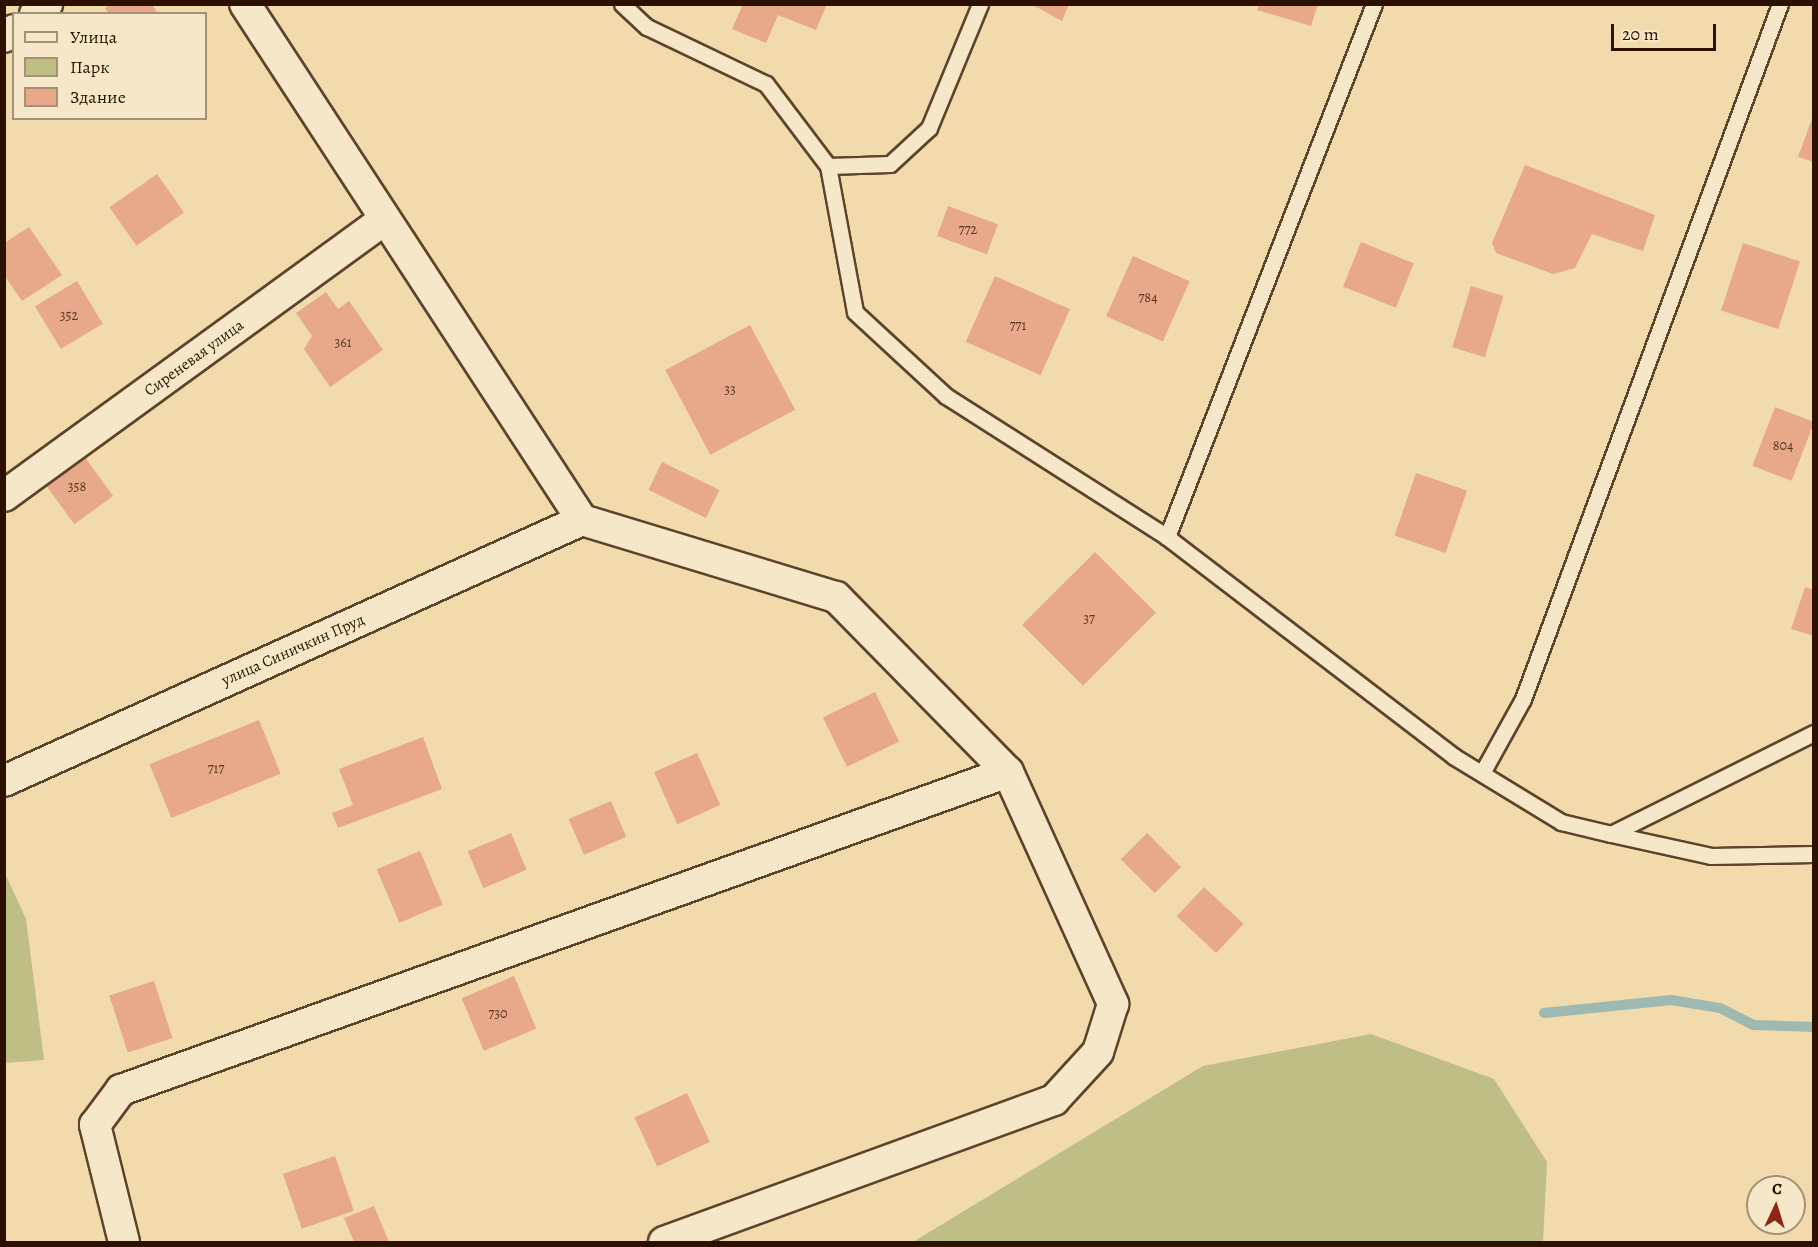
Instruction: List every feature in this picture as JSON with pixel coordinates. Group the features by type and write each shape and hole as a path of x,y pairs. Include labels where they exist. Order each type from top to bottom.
{"street":[{"path":"245,4 582,520 836,597 1008,772 1113,1004 1098,1052 1054,1100 664,1242"},
{"name":"Сиреневая улица","path":"4,496 384,220"},
{"name":"улица Синичкин Пруд","path":"4,781 582,520"},
{"path":"124,1242 95,1125 121,1090 1008,772"}],"lane":[{"path":"622,4 647,27 766,84 828,166 855,312 946,396 1167,537 1482,773 1561,822 1711,856 1814,854"},
{"path":"828,166 890,164 929,128 980,4"},
{"path":"1167,537 1374,4"},
{"path":"1482,773 1523,699 1780,4"},
{"path":"1611,834 1814,733"}],"green space":[{"path":"4,871 26,919 44,1060 5,1063"},
{"path":"1371,1034 1494,1079 1547,1162 1543,1242 913,1242 1203,1066"}],"building":[{"path":"111,4 152,4 157,12 108,12 105,8"},
{"path":"743,4 827,4 816,30 778,15 766,43 732,29"},
{"path":"1031,4 1069,4 1062,21"},
{"path":"1259,4 1318,4 1311,26 1257,10"},
{"path":"1814,116 1814,162 1798,157"},
{"path":"1525,165 1655,215 1643,251 1592,234 1575,268 1553,274 1496,253 1492,243"},
{"path":"157,174 184,213 136,246 109,207"},
{"path":"948,206 998,224 987,254 937,236"},
{"path":"29,227 62,275 22,301 4,275 4,243"},
{"path":"1361,242 1414,263 1396,308 1343,287"},
{"path":"1743,243 1800,262 1778,329 1721,311"},
{"path":"1133,256 1190,281 1163,342 1106,316"},
{"path":"995,276 1070,309 1041,375 966,342"},
{"path":"77,281 103,324 61,349 35,306"},
{"path":"1471,286 1504,296 1485,357 1452,347"},
{"path":"326,292 338,309 349,301 383,350 330,387 304,349 312,336 296,313"},
{"path":"750,325 795,410 710,455 665,370"},
{"path":"1775,407 1814,422 1792,481 1752,466"},
{"path":"79,449 113,496 74,524 40,477"},
{"path":"662,462 720,490 706,518 648,490"},
{"path":"1416,473 1467,491 1446,553 1395,535"},
{"path":"1095,552 1156,613 1083,686 1022,625"},
{"path":"1805,587 1814,590 1814,636 1791,629"},
{"path":"875,692 899,741 847,767 823,717"},
{"path":"259,720 281,774 171,818 150,764"},
{"path":"423,737 442,789 338,828 332,813 353,805 339,769"},
{"path":"697,753 720,805 677,824 654,772"},
{"path":"611,801 626,837 584,855 569,819"},
{"path":"511,833 527,870 483,888 468,851"},
{"path":"1147,833 1181,867 1155,893 1121,859"},
{"path":"420,851 443,904 399,923 377,869"},
{"path":"1204,887 1243,924 1216,953 1177,916"},
{"path":"514,976 536,1028 484,1051 462,998"},
{"path":"154,981 173,1038 128,1053 109,996"},
{"path":"687,1093 710,1142 657,1166 634,1118"},
{"path":"335,1156 354,1211 302,1229 283,1174"},
{"path":"374,1206 389,1242 354,1242 344,1218"}],"waterway":[{"path":"1544,1013 1671,1000 1720,1008 1754,1025 1814,1027"}]}
